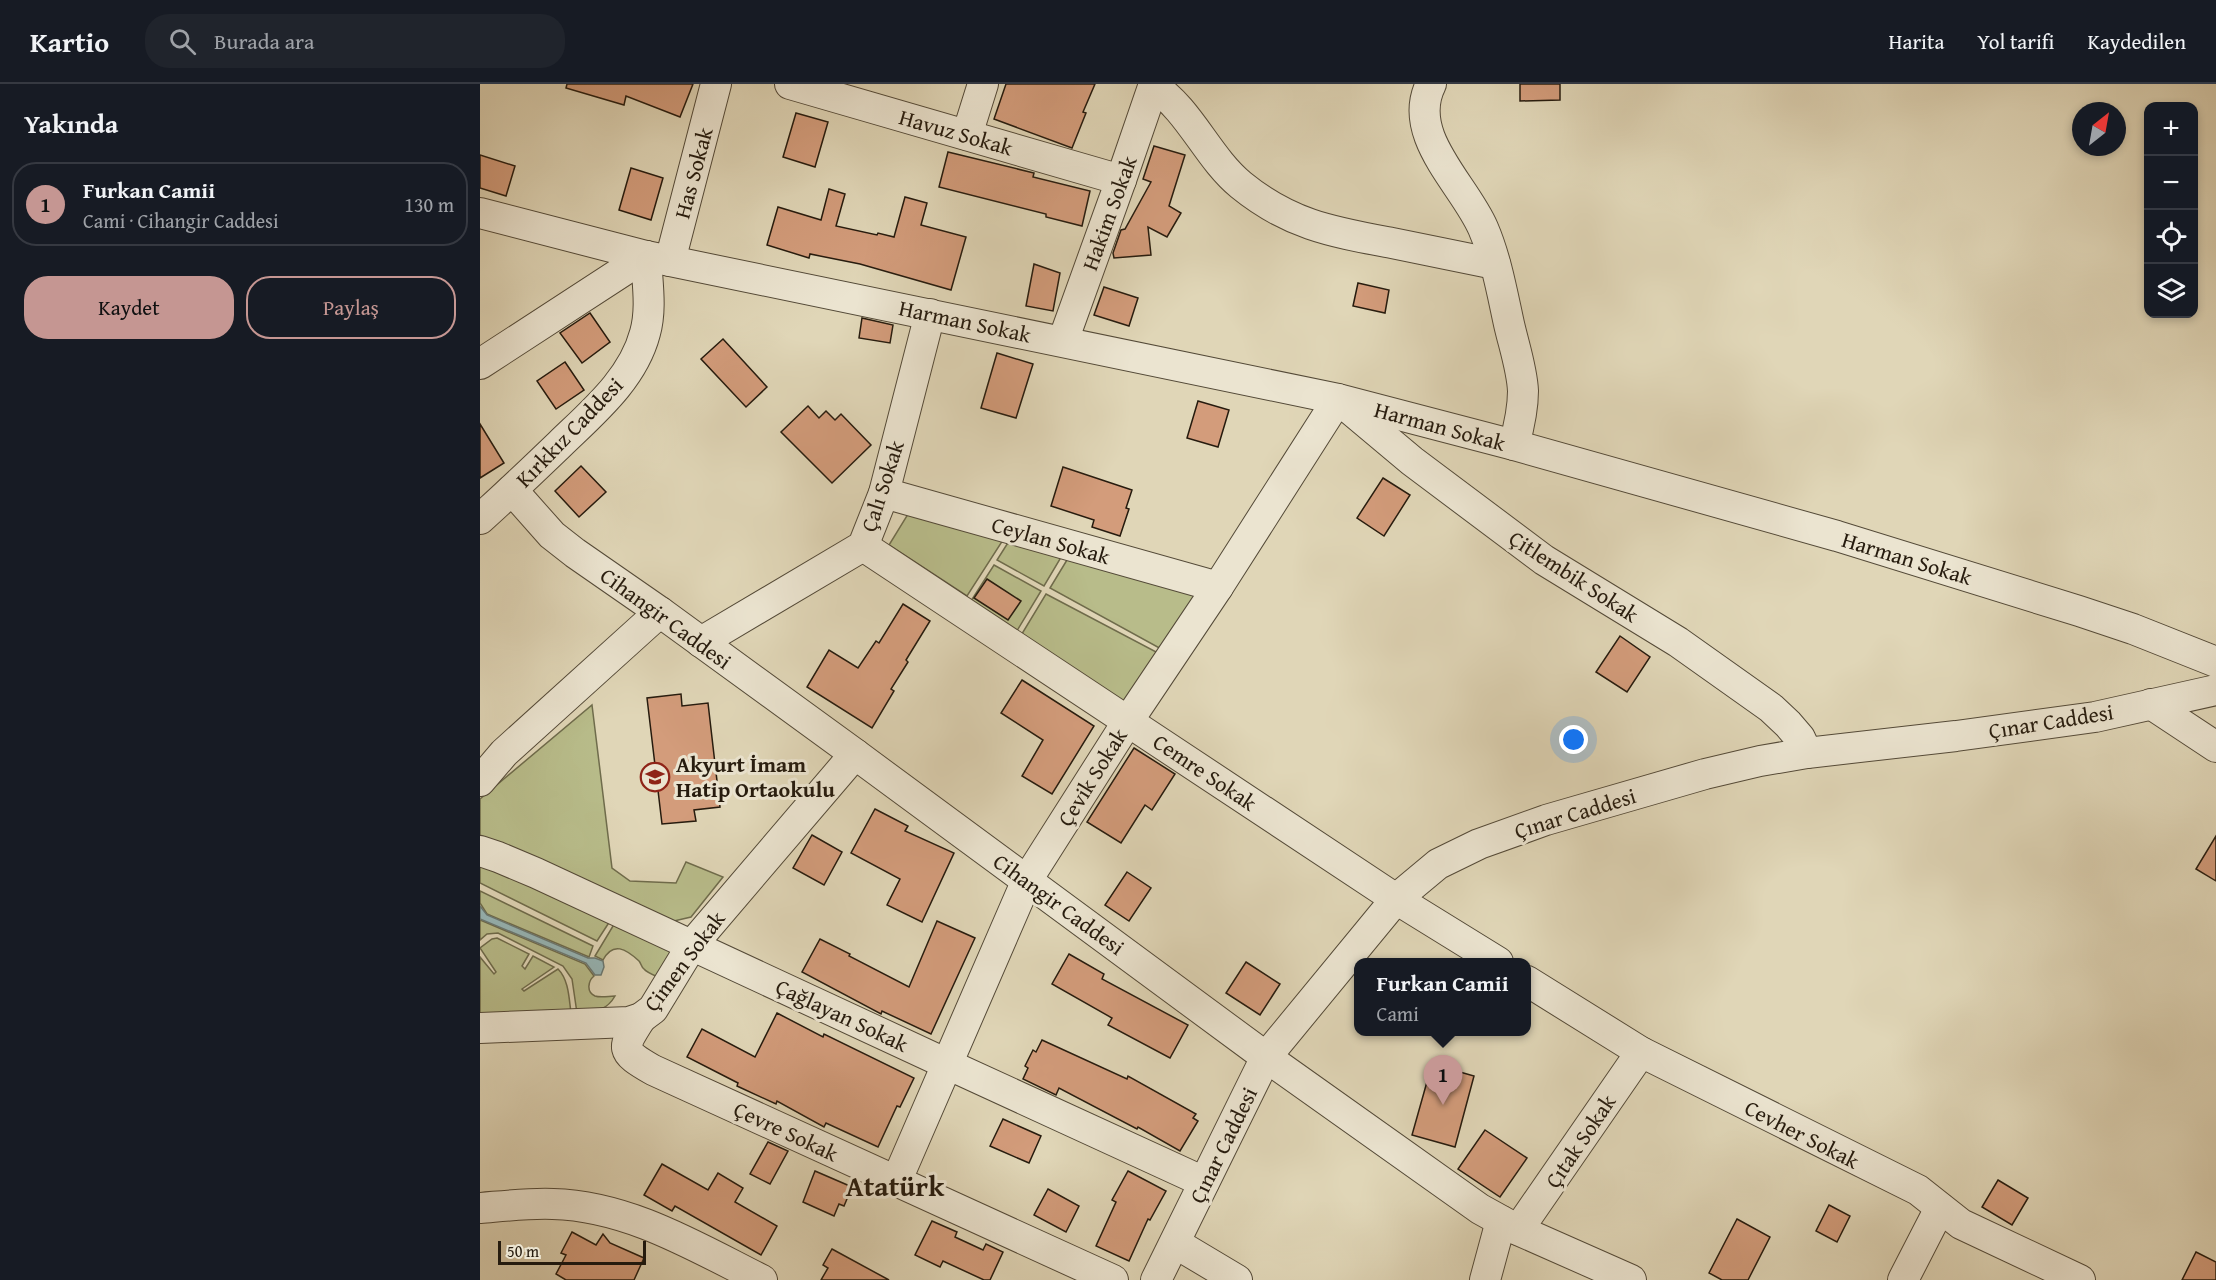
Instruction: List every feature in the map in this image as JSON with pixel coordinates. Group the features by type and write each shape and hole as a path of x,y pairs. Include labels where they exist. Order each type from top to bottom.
{"street":[{"name":"Has Sokak","path":"658,259 716,84"},
{"name":"Havuz Sokak","path":"790,84 849,92 967,135 1121,180"},
{"path":"967,135 983,84"},
{"path":"1431,84 1426,95 1425,106 1430,139 1482,227 1495,264 1520,372 1522,410 1514,445"},
{"path":"1154,85 1168,97 1227,171 1256,196 1289,216 1326,230 1495,264"},
{"name":"Hakim Sokak","path":"1063,341 1154,85"},
{"path":"480,213 658,259"},
{"path":"480,364 658,259"},
{"name":"Harman Sokak","path":"658,259 1338,399 1514,445 1859,542 2079,610 2216,662"},
{"name":"Kırkkız Caddesi","path":"480,519 593,412 634,362 645,334 658,259"},
{"name":"Çalı Sokak","path":"701,642 863,546 884,493 930,314"},
{"name":"Çevik Sokak","path":"896,1182 1027,880 1338,399"},
{"name":"Çitlembik Sokak","path":"1338,399 1403,454 1544,560 1678,642 1772,708 1800,738 1807,753"},
{"name":"Cihangir Caddesi","path":"512,490 552,535 855,754 1266,1058 1480,1209 1509,1226 1631,1280"},
{"name":"Ceylan Sokak","path":"884,493 1218,587"},
{"name":"Cemre Sokak","path":"863,546 1396,899"},
{"path":"480,781 504,753 660,612"},
{"name":"Çınar Caddesi","path":"1156,1280 1266,1058 1396,899 1438,864 1490,840 1546,820 1705,774 1807,753 2095,717 2216,690"},
{"path":"2151,704 2216,747"},
{"name":"Çimen Sokak","path":"480,1028 629,1022 641,1018 653,1009 692,945 855,754"},
{"name":"Çağlayan Sokak","path":"480,851 536,873 1204,1182"},
{"path":"1396,899 1490,958"},
{"name":"Cevher Sokak","path":"1531,983 1641,1052 1907,1185 1927,1197 1961,1224 2080,1280"},
{"name":"Çevre Sokak","path":"641,1018 626,1046 628,1053 634,1059 896,1182 1113,1280"},
{"name":"Çıtak Sokak","path":"1509,1226 1641,1052"},
{"path":"480,1208 553,1204 607,1212 657,1228 762,1280"},
{"path":"1903,1280 1940,1208"},
{"path":"1485,1280 1509,1226"},
{"path":"1175,1243 1237,1280"}],"green space":[{"path":"908,514 1003,540 967,596 889,545"},
{"path":"1011,538 1063,554 1044,586 997,560"},
{"path":"1070,555 1200,595 1163,650 1050,588"},
{"path":"994,565 1041,591 1015,634 969,604"},
{"path":"1046,594 1160,654 1127,704 1020,637"},
{"path":"592,705 612,868 630,881 676,883 686,862 723,877 691,917 674,921 480,835 480,799"},
{"path":"480,863 610,921 597,941 480,883"},
{"path":"480,891 593,946 589,957 487,914 480,903"},
{"path":"480,920 585,964 594,976 590,981 590,992 600,997 615,996 604,1008 577,1013 572,979 563,966 498,933 487,934 480,940"},
{"path":"618,922 673,945 666,981 646,971 639,961 625,950 611,950 603,960 595,956 613,926"},
{"path":"497,938 529,954 522,966 525,969 533,956 554,967 522,989 524,991 558,969 562,973 571,1013 480,1019 480,957 494,974 496,972 480,948"}],"water":[{"path":"480,906 487,915 588,958 603,961 604,967 601,975 595,975 586,963 480,919"}],"building":[{"path":"567,84 693,84 680,117 626,96 624,105 566,88"},
{"path":"1006,84 1095,84 1083,112 1086,113 1072,148 994,119"},
{"path":"1520,84 1560,84 1560,100 1520,101"},
{"path":"796,113 828,122 815,167 783,157"},
{"path":"1154,146 1185,155 1169,206 1181,213 1167,237 1148,227 1151,255 1114,258 1113,253 1121,230 1125,229 1151,182 1143,179"},
{"path":"948,152 1034,173 1033,177 1090,191 1082,226 1046,217 1046,214 939,187"},
{"path":"480,155 515,166 506,196 480,188"},
{"path":"631,168 663,178 651,220 619,210"},
{"path":"829,189 845,194 836,226 877,235 878,233 894,237 905,197 927,203 921,225 966,237 951,290 860,264 810,254 809,258 767,245 778,207 821,220"},
{"path":"1034,264 1060,273 1053,311 1026,306"},
{"path":"1358,283 1389,290 1385,313 1353,306"},
{"path":"1104,287 1138,298 1129,326 1094,315"},
{"path":"590,313 610,342 582,363 560,333"},
{"path":"862,318 893,325 890,343 859,338"},
{"path":"723,339 767,387 746,407 701,359"},
{"path":"997,353 1033,364 1016,418 981,408"},
{"path":"565,362 584,390 556,409 537,381"},
{"path":"1198,401 1229,410 1218,447 1187,438"},
{"path":"808,406 819,418 826,411 835,420 841,414 871,445 832,483 781,432"},
{"path":"480,424 504,463 480,478"},
{"path":"581,466 606,492 579,517 555,491"},
{"path":"1063,467 1132,490 1126,508 1129,509 1120,536 1092,527 1094,520 1051,506"},
{"path":"1383,478 1410,495 1384,536 1357,518"},
{"path":"987,579 1021,601 1008,620 974,598"},
{"path":"903,604 930,621 906,660 908,662 891,689 894,691 872,728 807,687 829,650 858,668 876,641 879,643"},
{"path":"1620,636 1650,657 1627,692 1596,672"},
{"path":"1022,680 1094,726 1052,794 1022,776 1043,740 1001,713"},
{"path":"681,694 682,706 708,703 720,807 694,810 696,821 662,824 647,698"},
{"path":"1134,748 1175,774 1152,810 1145,805 1121,843 1087,822"},
{"path":"875,809 908,826 905,831 954,853 922,922 887,905 900,879 851,853"},
{"path":"812,835 842,852 824,885 793,868"},
{"path":"2216,836 2216,881 2196,869"},
{"path":"1127,872 1151,888 1129,921 1105,905"},
{"path":"937,921 975,938 931,1034 882,1011 881,1014 802,972 820,939 909,987"},
{"path":"1069,954 1104,974 1102,979 1188,1025 1170,1058 1108,1025 1112,1018 1052,984"},
{"path":"1246,962 1280,984 1260,1015 1226,993"},
{"path":"777,1013 823,1037 824,1034 914,1078 900,1107 897,1106 878,1147 826,1123 824,1127 777,1101 776,1104 737,1086 738,1083 687,1057 702,1029 755,1057"},
{"path":"1042,1040 1127,1079 1128,1076 1196,1114 1193,1118 1198,1121 1180,1151 1138,1127 1137,1129 1059,1088 1056,1095 1023,1079 1028,1068 1025,1066 1033,1050 1036,1052"},
{"path":"1432,1064 1474,1076 1455,1147 1412,1135"},
{"path":"1003,1119 1041,1136 1029,1163 990,1146"},
{"path":"1485,1130 1527,1158 1500,1197 1458,1169"},
{"path":"768,1142 788,1151 770,1184 750,1174"},
{"path":"662,1164 708,1190 718,1173 743,1188 735,1202 777,1226 761,1255 675,1206 672,1211 644,1195"},
{"path":"815,1171 852,1187 844,1206 839,1204 834,1216 803,1202"},
{"path":"1128,1171 1166,1191 1150,1220 1148,1219 1129,1261 1096,1246 1116,1202 1112,1200"},
{"path":"1998,1180 2028,1198 2012,1225 1982,1207"},
{"path":"1048,1189 1079,1206 1066,1232 1034,1215"},
{"path":"1829,1205 1850,1216 1837,1242 1816,1231"},
{"path":"1737,1219 1770,1237 1748,1280 1722,1280 1709,1273"},
{"path":"932,1221 957,1232 955,1237 983,1250 986,1244 1003,1252 990,1280 984,1280 943,1261 940,1267 915,1255"},
{"path":"572,1232 596,1245 603,1234 610,1243 644,1258 634,1280 566,1280 556,1274 566,1255 561,1253"},
{"path":"832,1249 889,1280 821,1280 828,1268 823,1265"},
{"path":"2196,1252 2216,1262 2216,1280 2182,1280"}],"place":[{"name":"Akyurt İmam Hatip Ortaokulu","path":"655,777"},
{"name":"Furkan Camii","path":"1443,1105"}],"district":[{"name":"Atatürk","path":"895,1186"}]}
